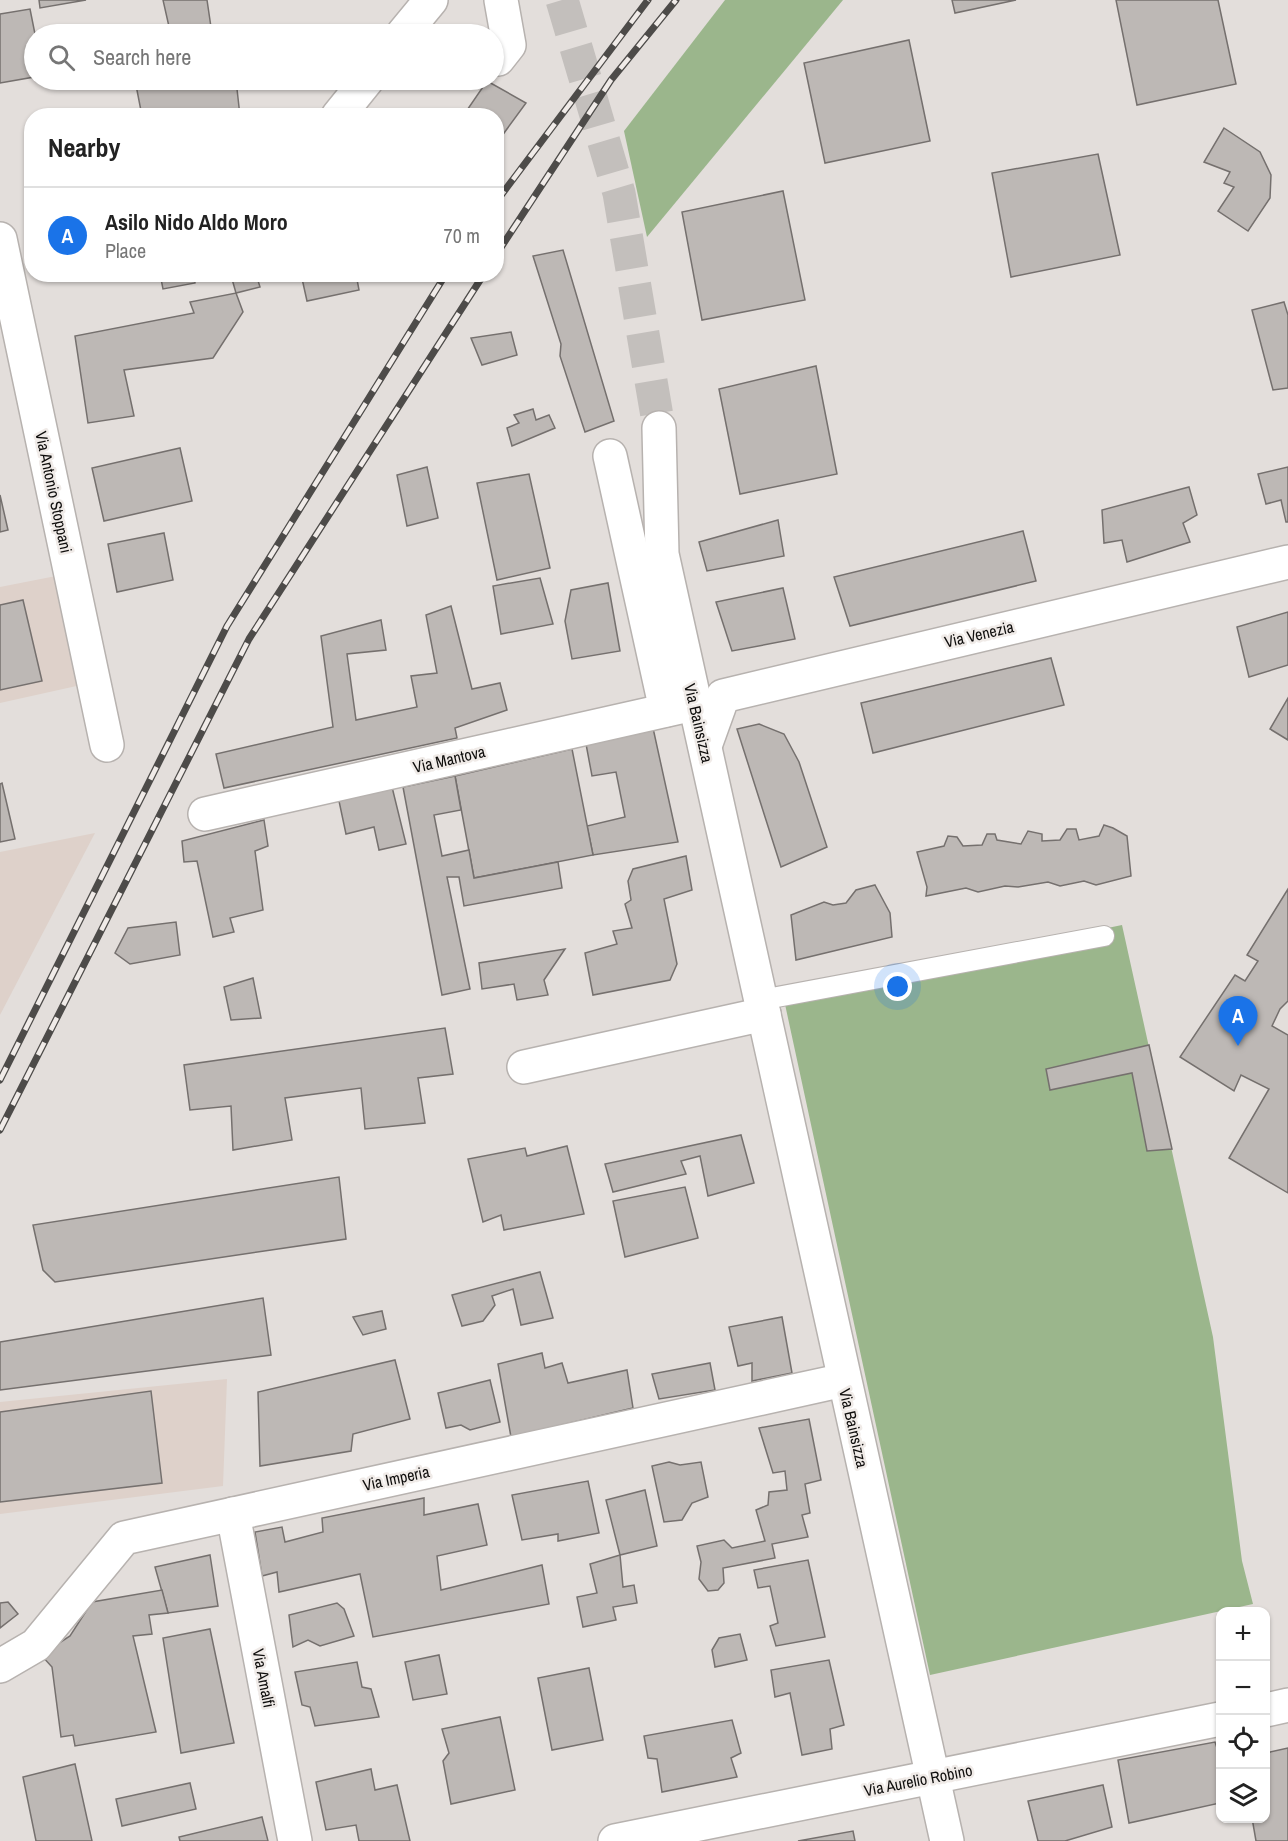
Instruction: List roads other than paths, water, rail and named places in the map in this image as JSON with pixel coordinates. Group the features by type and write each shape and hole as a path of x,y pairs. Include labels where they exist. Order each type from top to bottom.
{"street":[{"path":"412,24 431,0"},
{"path":"501,0 509,45 504,51"},
{"path":"344,108 359,90"},
{"name":"Via Antonio Stoppani","path":"0,239 107,745"},
{"name":"Via Bainsizza","path":"659,428 662,555 680,707 705,746 947,1841"},
{"path":"610,456 680,707"},
{"name":"Via Venezia","path":"705,746 723,696 1288,562"},
{"name":"Via Mantova","path":"205,814 680,707"},
{"path":"524,1067 763,1007"},
{"name":"Via Imperia","path":"0,1666 36,1645 124,1538 844,1380"},
{"name":"Via Amalfi","path":"233,1514 295,1841"},
{"path":"1270,1709 1288,1705"},
{"name":"Via Aurelio Robino","path":"615,1841 1216,1720"}],"lane":[{"path":"763,1007 1104,936"}],"tunnel":[{"path":"562,0 619,193 659,428"}],"railway":[{"path":"504,191 648,0"},
{"path":"504,243 611,80 676,0"},
{"path":"0,1080 227,626 441,282"},
{"path":"0,1130 249,639 479,282"}],"place":[{"name":"Asilo Nido Aldo Moro","path":"1238,1046"}]}
